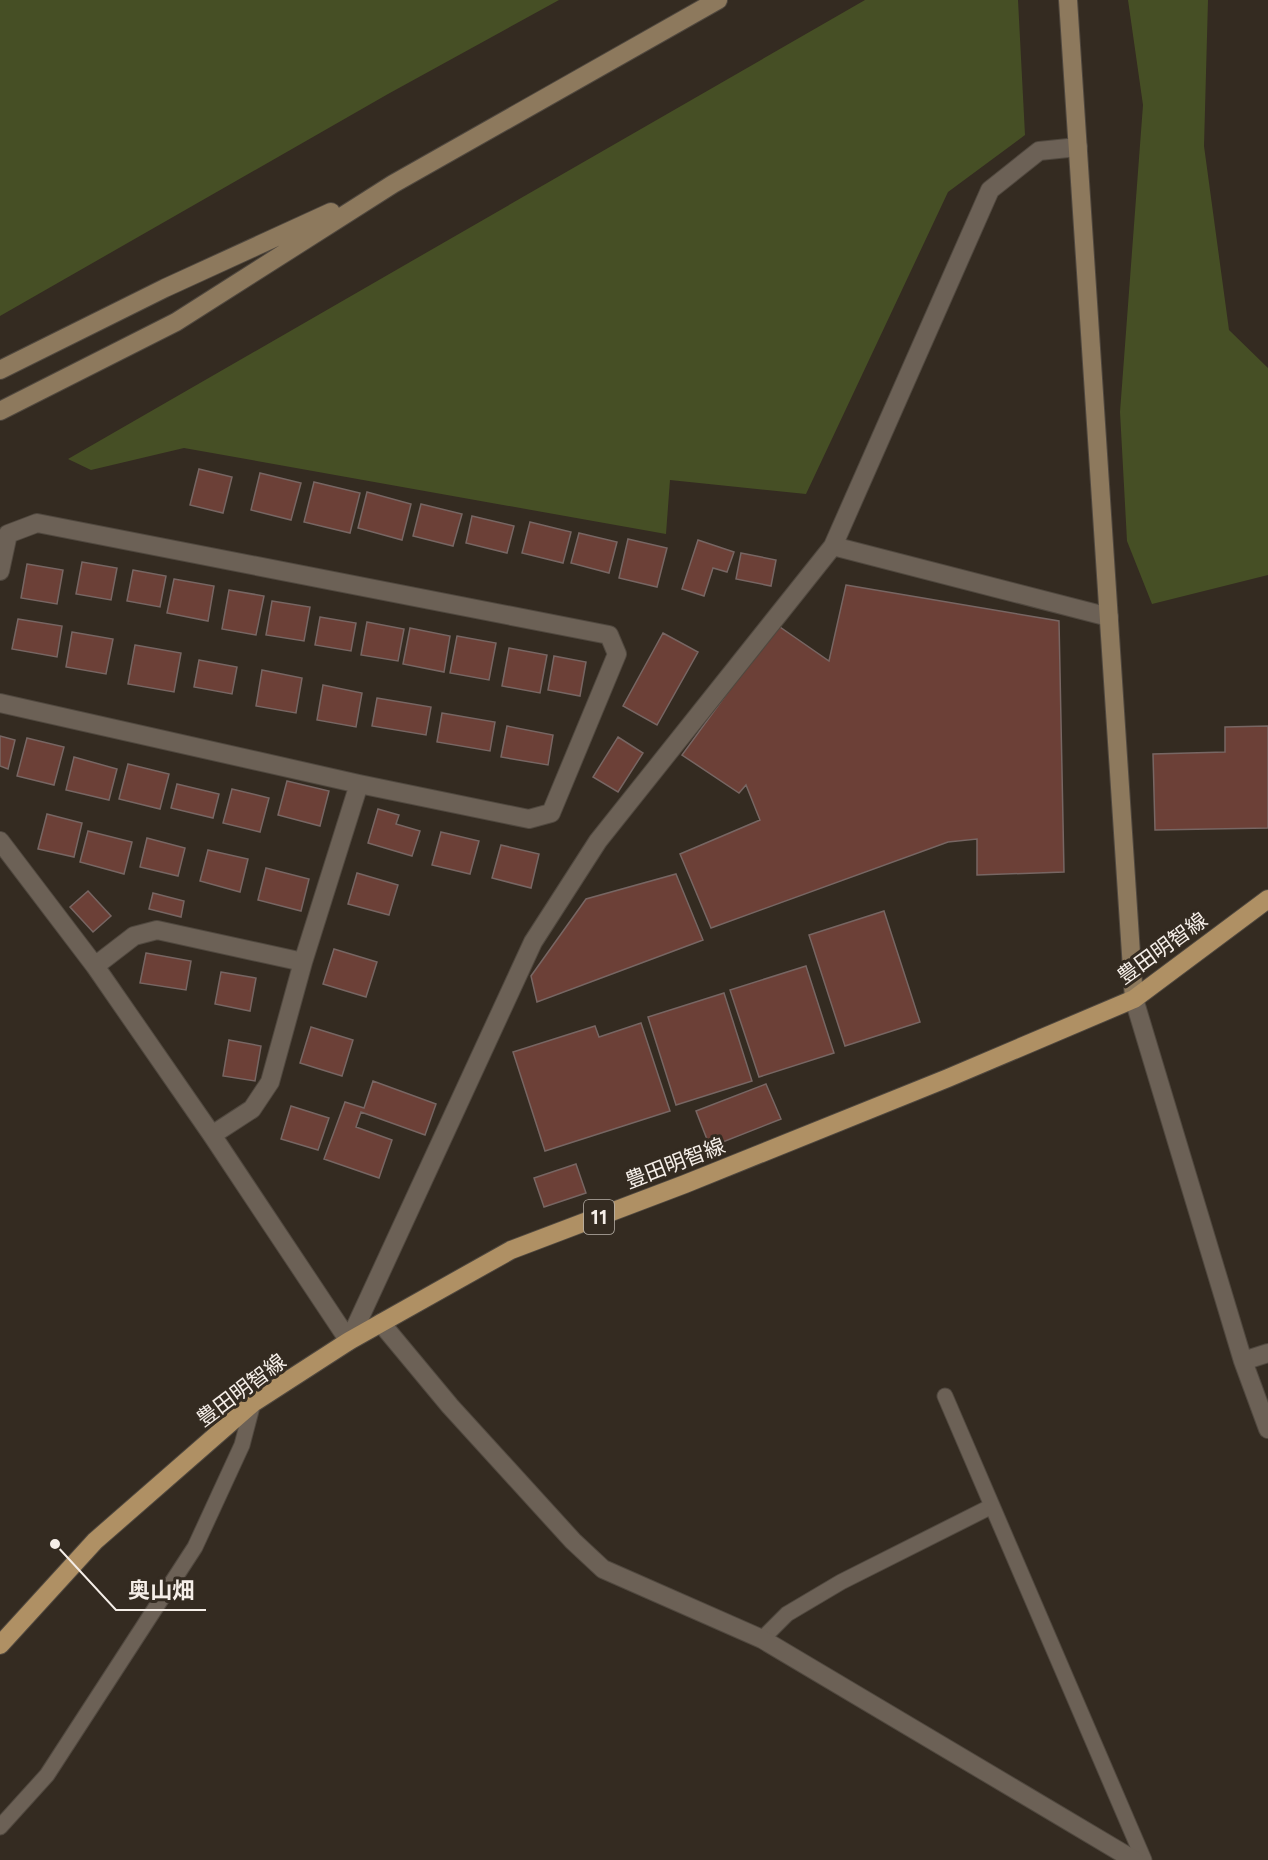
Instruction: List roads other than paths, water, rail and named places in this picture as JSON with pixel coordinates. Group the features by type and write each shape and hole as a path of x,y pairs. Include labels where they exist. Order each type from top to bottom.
{"main road":[{"name":"豊田明智線","path":"0,1645 95,1541 253,1403 349,1341 511,1250 685,1184 948,1078 1134,999 1268,899"}],"street":[{"path":"0,411 176,322 393,184 718,0"},
{"path":"1068,0 1134,999 1243,1361 1268,1429"},
{"path":"349,1341 534,942 598,841 833,546 990,190 1039,151 1078,147"},
{"path":"0,370 165,288 393,184"},
{"path":"0,571 8,534 37,523 609,635 617,654 551,813 529,819 359,784 0,703"},
{"path":"833,546 1109,617"},
{"path":"212,1135 252,1109 270,1082 303,962 359,784"},
{"path":"0,841 95,966 212,1135 349,1341"},
{"path":"95,966 134,936 157,930 303,962"},
{"path":"381,1323 450,1406 573,1541 603,1569 762,1639 1134,1860"},
{"path":"1243,1361 1268,1353"}],"lane":[{"path":"945,1396 1144,1860"},
{"path":"0,1827 54,1766 195,1547 242,1445 253,1403"},
{"path":"762,1639 787,1614 841,1582 992,1506"}],"place":[{"name":"奥山畑","path":"55,1544"}]}
